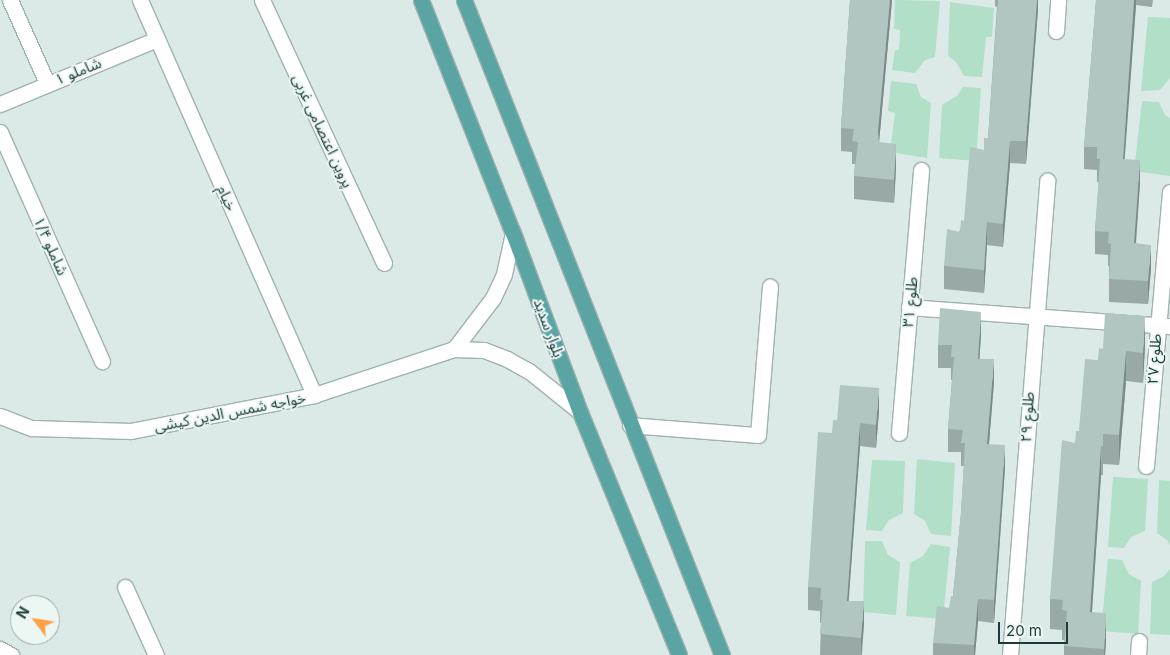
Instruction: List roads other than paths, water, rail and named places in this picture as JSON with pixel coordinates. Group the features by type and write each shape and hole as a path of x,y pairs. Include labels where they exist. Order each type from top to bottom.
{"main road":[{"name":"بلوار سدید","path":"420,0 513,233 580,412 680,655"},
{"path":"464,0 722,655"}],"street":[{"path":"10,0 47,83"},
{"name":"خیام","path":"140,0 314,395"},
{"name":"پروین اعتصامی غربی","path":"262,0 384,263"},
{"path":"1056,31 1058,0"},
{"name":"شاملو ۱","path":"0,104 157,39"},
{"name":"شاملو ۱/۴","path":"0,132 102,361"},
{"name":"طلوع ۳۱","path":"899,433 920,170"},
{"name":"طلوع ۲۹","path":"1010,655 1046,180"},
{"name":"طلوع ۲۷","path":"1146,466 1163,326 1170,192"},
{"path":"454,349 493,298 504,274 513,233"},
{"path":"630,425 758,434 770,286"},
{"path":"909,307 1163,326"},
{"name":"خواجه شمس الدين كيشی","path":"0,416 32,428 131,431 314,395 454,349 484,350 507,359 529,371 580,412"},
{"path":"125,588 156,655"},
{"path":"715,640 727,655"},
{"path":"0,649 11,655"}]}
